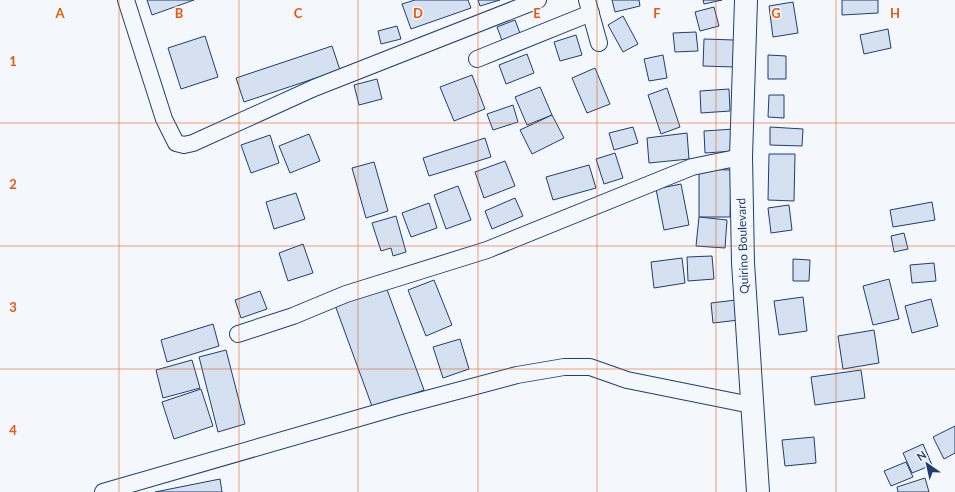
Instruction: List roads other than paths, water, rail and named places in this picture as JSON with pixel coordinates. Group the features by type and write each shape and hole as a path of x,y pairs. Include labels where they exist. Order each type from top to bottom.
{"main road":[{"name":"Quirino Boulevard","path":"746,0 742,157 743,263 751,405 758,492"}],"street":[{"path":"126,0 164,119 176,143 184,145 193,143 314,88 538,0"},
{"path":"476,59 589,7 599,43"},
{"path":"238,334 293,316 346,294 486,250 692,167 742,157"},
{"path":"102,492 397,407 517,375 564,367 590,367 627,380 751,405"}]}
